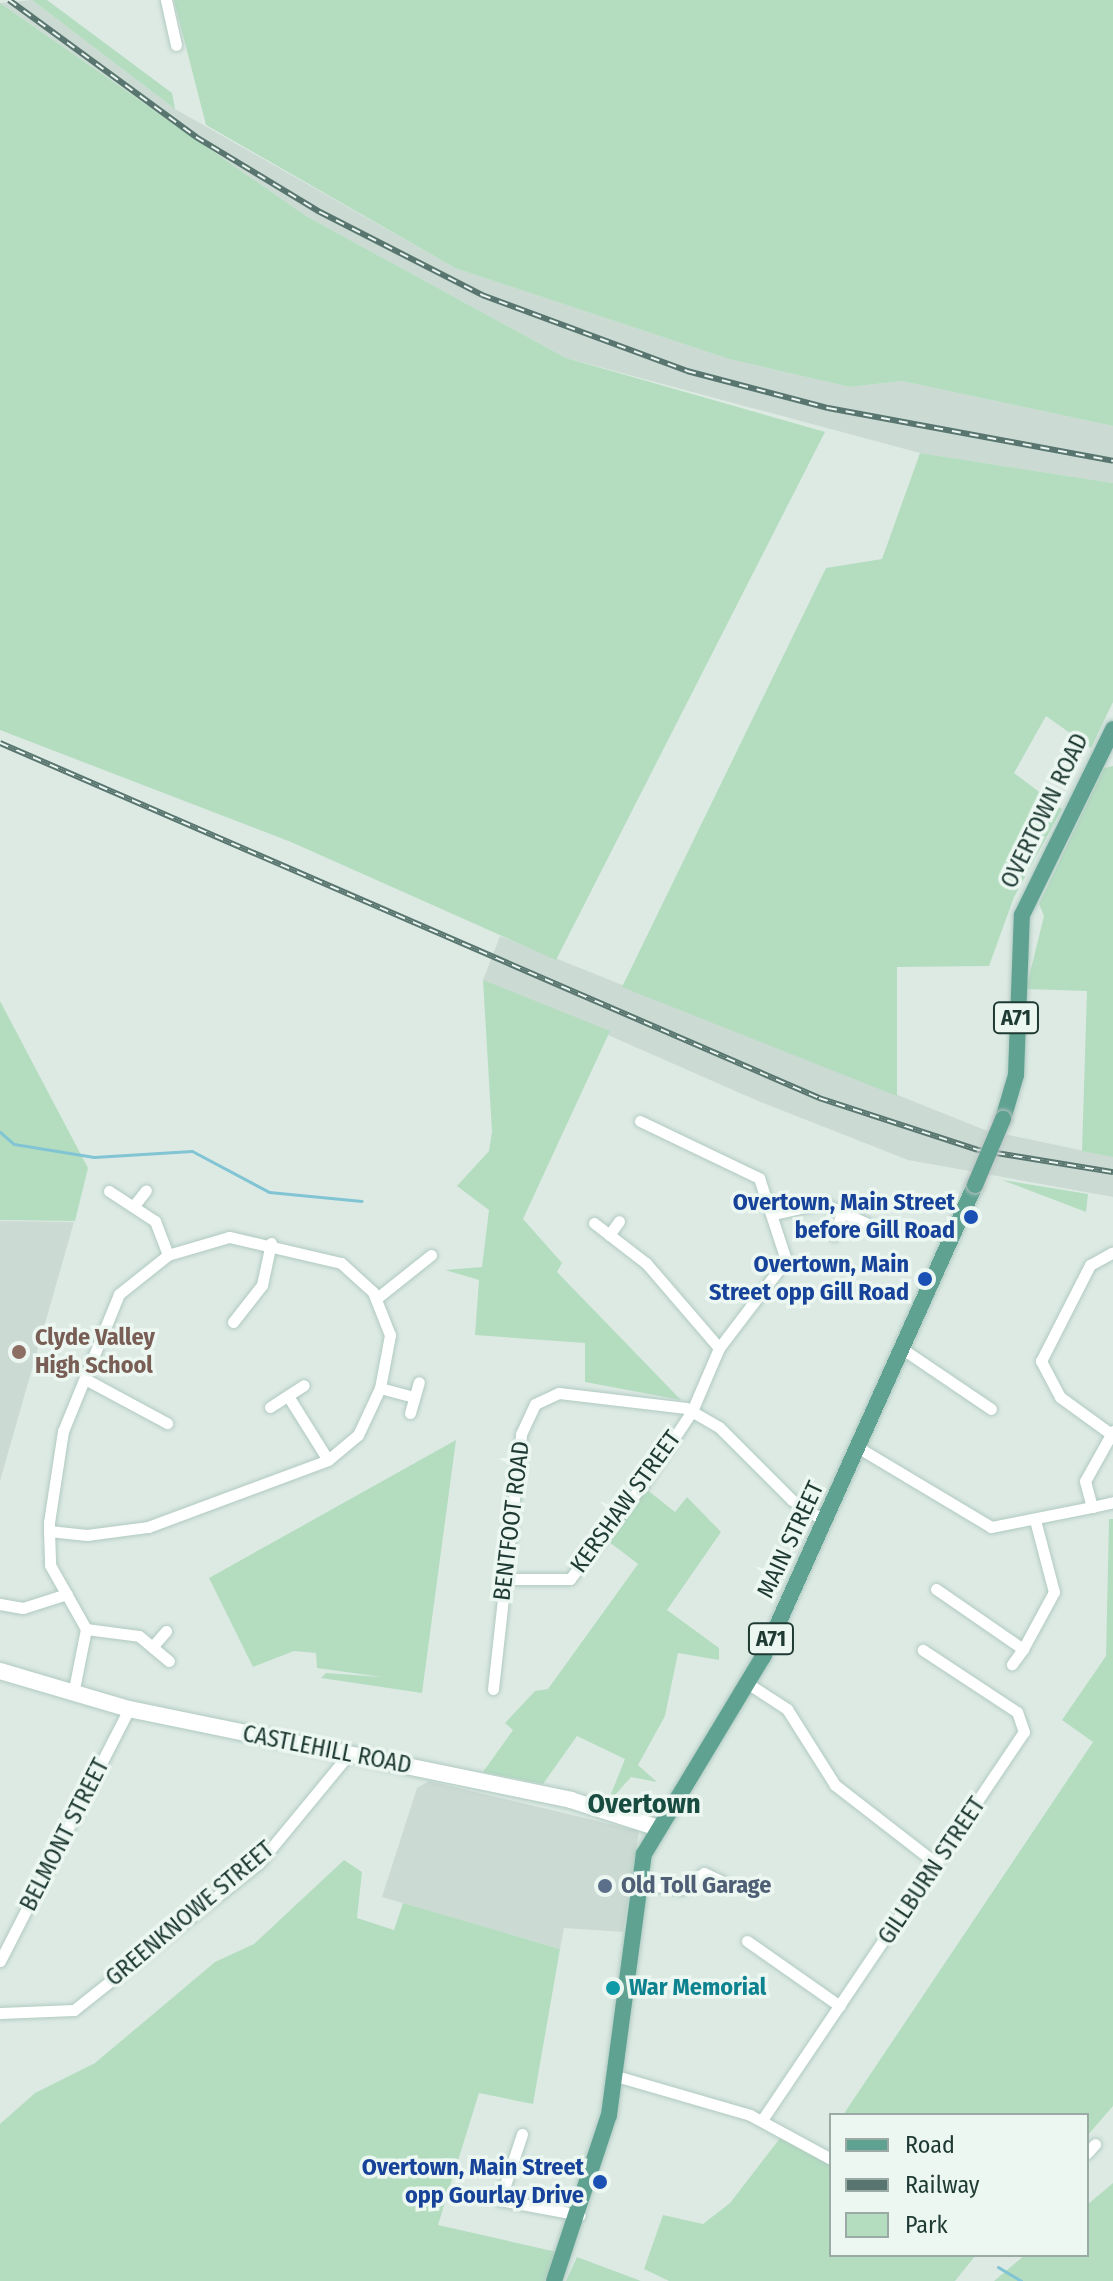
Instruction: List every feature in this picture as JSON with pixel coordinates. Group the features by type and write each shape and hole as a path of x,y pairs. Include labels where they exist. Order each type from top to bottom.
{"main road":[{"name":"OVERTOWN ROAD","path":"1022,915 1113,729"},
{"name":"MAIN STREET","path":"557,2275 580,2215 616,2076 639,1884 655,1827 747,1683 826,1522 1003,1119 1016,1075 1022,915"},
{"name":"CASTLEHILL ROAD","path":"0,1672 129,1709 545,1794 655,1827"}],"street":[{"path":"166,0 176,45"},
{"path":"640,1121 759,1178 774,1214 786,1260 719,1348 692,1411 826,1522"},
{"path":"136,1203 146,1190"},
{"path":"109,1191 136,1203 155,1221 168,1255"},
{"path":"774,1214 822,1203 868,1224"},
{"path":"834,1235 842,1213"},
{"path":"609,1235 619,1221"},
{"path":"594,1223 646,1263 719,1348"},
{"path":"49,1531 125,1532 217,1505 328,1460 358,1435 380,1388 390,1335 377,1298 341,1263 271,1243 229,1237 168,1255 119,1294 87,1380 63,1431 49,1531 50,1565 86,1629 73,1694"},
{"path":"233,1322 262,1285 271,1243"},
{"path":"1092,1507 1085,1481 1112,1432 1060,1397 1041,1361 1090,1265 1113,1252"},
{"path":"377,1298 431,1255"},
{"path":"904,1350 991,1409"},
{"path":"87,1380 167,1423"},
{"path":"410,1413 419,1382"},
{"path":"270,1407 304,1385"},
{"path":"380,1388 413,1397"},
{"name":"BENTFOOT ROAD","path":"493,1689 521,1434 535,1404 559,1393 692,1411"},
{"path":"288,1396 328,1460"},
{"name":"KERSHAW STREET","path":"505,1579 570,1579 692,1411"},
{"path":"859,1448 991,1527 1113,1502"},
{"path":"1012,1664 1054,1592 1035,1520"},
{"path":"936,1589 1023,1649"},
{"path":"0,1604 23,1608 67,1594"},
{"path":"86,1629 126,1633 153,1646 169,1661"},
{"path":"153,1646 166,1631"},
{"name":"GILLBURN STREET","path":"762,2120 937,1864 1025,1722 923,1650"},
{"path":"747,1683 787,1709 835,1785 937,1864"},
{"name":"BELMONT STREET","path":"0,1961 129,1709"},
{"name":"GREENKNOWE STREET","path":"0,2013 74,2010 259,1863 348,1755"},
{"path":"639,1884 682,1889 704,1873 723,1882"},
{"path":"747,1941 840,2006"},
{"path":"616,2076 762,2120 829,2158"},
{"path":"522,2134 500,2200 580,2215"}],"shaded area":[{"path":"32,0 175,109 455,268 729,359 850,387 902,381 1113,426 1113,483 920,453 566,358 306,216 0,3"},
{"path":"500,936 985,1130 1113,1157 1113,1197 908,1160 758,1101 483,980"},
{"name":"Clyde Valley High School","path":"0,1221 74,1222 0,1481"},
{"path":"429,1781 639,1831 623,1932 564,1928 560,1949 382,1897 417,1788"}],"green space":[{"path":"32,0 47,0 172,93 175,109"},
{"path":"174,0 1113,0 1113,426 902,381 850,387 729,359 455,268 206,125"},
{"path":"0,3 306,216 566,358 825,432 556,960 291,842 0,730"},
{"path":"920,453 1113,483 1113,702 1091,748 1046,716 1014,773 1062,809 1014,897 989,966 897,967 897,1096 622,987 826,568 882,559"},
{"path":"1113,766 1113,1157 1082,1151 1087,991 1026,989 1044,916 1039,904 1104,768"},
{"path":"483,980 610,1031 523,1219 562,1263 557,1272 681,1400 585,1382 585,1343 475,1335 479,1280 445,1270 482,1267 489,1210 457,1186 489,1151 492,1132"},
{"path":"0,1001 88,1168 75,1221 0,1220"},
{"path":"1002,1180 1088,1194 1086,1212"},
{"path":"456,1440 422,1693 321,1678 326,1673 382,1677 317,1668 316,1653 294,1651 253,1667 209,1578"},
{"path":"646,1489 675,1512 687,1497 721,1532 667,1610 719,1648 719,1660 678,1653 665,1716 638,1765 657,1782 631,1777 607,1804 625,1759 577,1736 543,1784 483,1772 513,1730 505,1723 535,1691 548,1689 638,1564 608,1541"},
{"path":"1109,1519 1113,1519 1113,2106 1089,2134 1089,2113 844,2113 1093,1742 1062,1720 1106,1656"},
{"path":"344,1860 362,1872 357,1918 394,1930 403,1903 560,1949 533,2104 479,2093 438,2225 557,2252 545,2281 0,2281 0,2124 35,2093 95,2063 215,1962 254,1944"},
{"path":"781,2137 829,2164 829,2257 974,2257 955,2281 669,2281 644,2269 663,2215 703,2224 730,2203"},
{"path":"1113,2183 1113,2281 994,2281 1023,2257 1089,2257 1089,2203"},
{"path":"577,2257 641,2281 566,2281"}],"waterway":[{"path":"0,1132 14,1144 94,1157 192,1151 269,1192 362,1201"},
{"path":"998,2267 1021,2281"}],"railway":[{"path":"9,0 196,137 320,212 482,295 687,371 828,408 1113,461"},
{"path":"0,743 819,1098 978,1150 1113,1172"}],"place":[{"name":"Overtown, Main Street before Gill Road","path":"971,1217"},
{"name":"Overtown, Main Street opp Gill Road","path":"925,1279"},
{"name":"Clyde Valley High School","path":"19,1352"},
{"name":"Old Toll Garage","path":"605,1886"},
{"name":"War Memorial","path":"613,1988"},
{"name":"Overtown, Main Street opp Gourlay Drive","path":"600,2182"}],"district":[{"name":"Overtown","path":"644,1804"}]}
